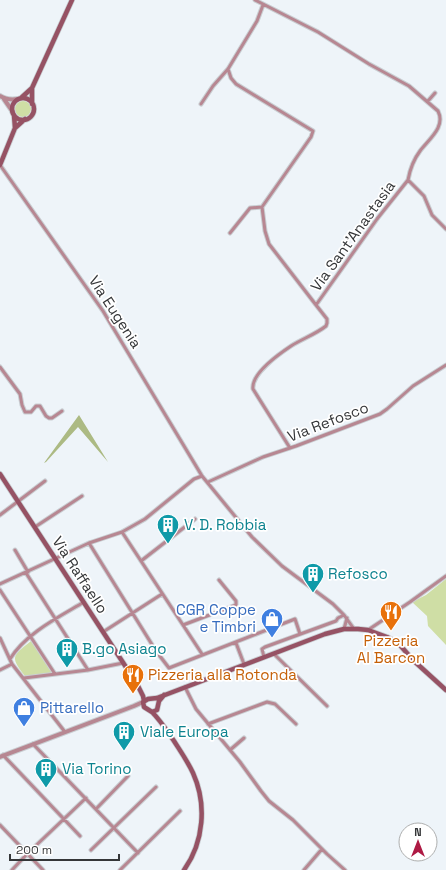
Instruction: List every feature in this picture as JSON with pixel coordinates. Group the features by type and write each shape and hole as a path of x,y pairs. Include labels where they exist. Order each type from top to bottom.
{"main road":[{"path":"15,128 13,113 14,103 32,88 72,0"},
{"path":"0,165 15,128 33,113 32,88"},
{"path":"20,99 27,99 32,104"},
{"path":"13,113 19,119 25,119"},
{"name":"Via Raffaello","path":"0,474 140,690 144,703"},
{"path":"184,870 194,850 200,832 202,805 198,786 187,761 159,718 144,703 151,699 325,634 344,629 368,630 398,643 414,661 446,690"},
{"name":"Via Raffaello","path":"140,690 151,699"},
{"path":"152,712 157,710 160,698 164,695"},
{"path":"151,699 156,702 158,706 159,718"}],"street":[{"path":"255,0 333,41 369,64 409,86 438,111 441,124 414,161 408,180 424,196 432,215 446,229"},
{"path":"201,104 213,86 228,69 257,21 263,5"},
{"path":"228,69 231,78 236,84 313,131 311,137 262,207 250,208 230,232"},
{"path":"428,102 435,94"},
{"path":"0,96 4,99 13,113"},
{"path":"4,99 20,99"},
{"name":"Via Eugenia","path":"0,165 103,311 202,476"},
{"name":"Via Sant'Anastasia","path":"316,305 377,219 408,180"},
{"name":"Via Sant'Anastasia","path":"262,207 265,231 269,244 327,319 328,323 322,330 291,346 268,364 253,382 253,389 290,448"},
{"name":"Via Refosco","path":"208,482 263,457 380,414 413,386 446,365"},
{"path":"0,367 20,394 22,405 26,412 31,412 36,406 40,406 46,416 52,418 62,411"},
{"path":"0,584 89,543 122,532 145,519 194,479 202,476 252,537 282,566 333,604 345,616 354,629"},
{"path":"0,515 45,481"},
{"path":"35,527 82,496"},
{"path":"141,561 195,519"},
{"path":"122,532 202,654"},
{"path":"89,543 168,668 295,619 300,634"},
{"path":"15,550 88,670"},
{"path":"368,630 446,576"},
{"path":"183,626 236,606 236,601 219,580"},
{"path":"0,590 55,674"},
{"path":"103,632 162,594"},
{"path":"10,659 31,636 84,602"},
{"path":"344,629 345,616"},
{"path":"264,657 262,649 265,646 336,621 338,618 345,616"},
{"path":"0,638 12,664 65,732"},
{"path":"236,643 244,664"},
{"path":"274,654 327,706"},
{"path":"24,678 88,670 123,663"},
{"path":"0,670 12,664"},
{"path":"185,687 196,709 240,762 261,792 269,801 293,820 345,870"},
{"path":"208,724 267,702 275,704 296,724"},
{"path":"80,836 2,756 144,703"},
{"path":"230,750 244,738"},
{"path":"33,744 138,853"},
{"path":"96,808 128,776"},
{"path":"91,850 156,787"},
{"path":"12,870 86,798"},
{"path":"120,870 180,811"},
{"path":"0,826 43,870"},
{"path":"304,870 322,849"}],"green space":[{"path":"20,101 26,101 31,106 29,115 26,117 20,117 15,112 15,106"},
{"path":"79,415 108,462 78,427 44,463"},
{"path":"446,579 446,645 428,626 427,616 412,602 426,595"},
{"path":"31,641 52,673 25,676 20,669 15,657 20,650"}],"place":[{"name":"V. D. Robbia","path":"168,544"},
{"name":"Refosco","path":"313,594"},
{"name":"Pizzeria Al Barcon","path":"391,632"},
{"name":"CGR Coppe e Timbri","path":"272,638"},
{"name":"B.go Asiago","path":"67,668"},
{"name":"Pizzeria alla Rotonda","path":"133,694"},
{"name":"Pittarello","path":"24,728"},
{"name":"Viale Europa","path":"124,752"},
{"name":"Via Torino","path":"46,788"}]}
